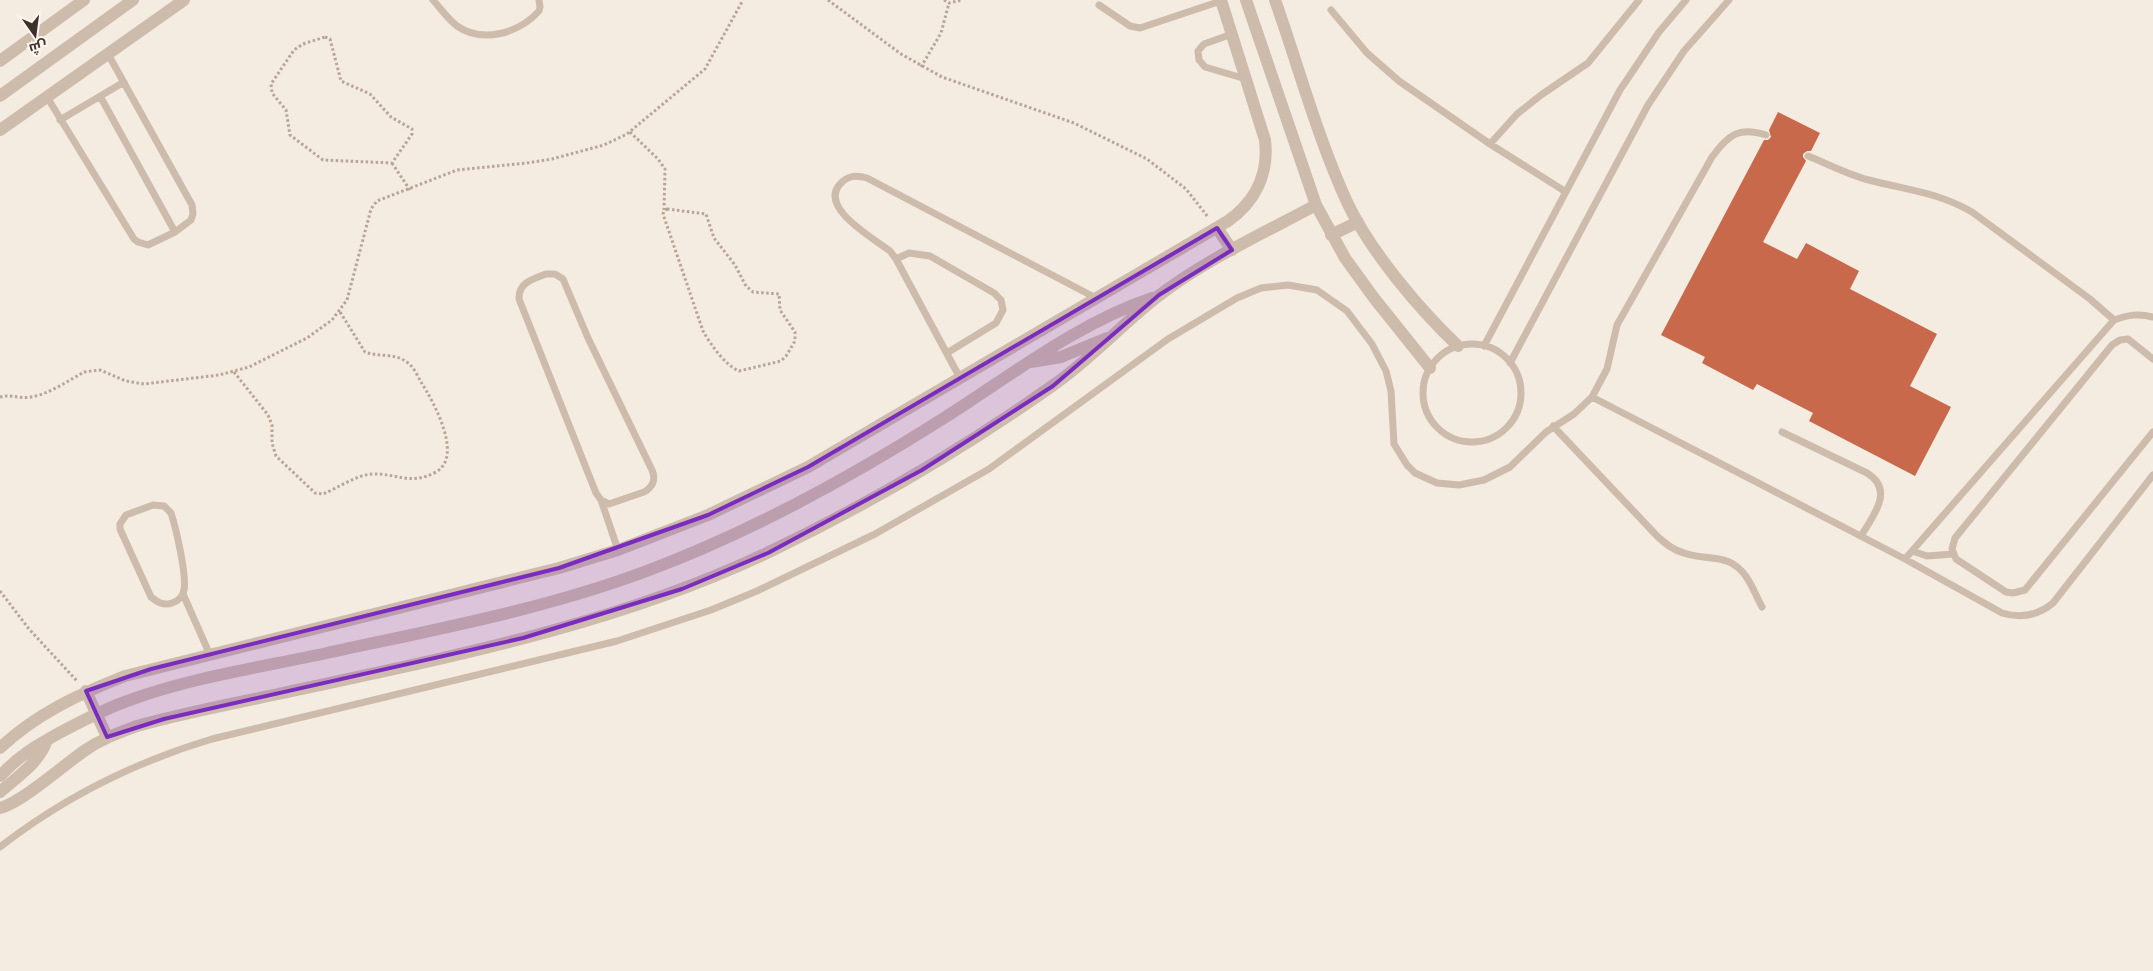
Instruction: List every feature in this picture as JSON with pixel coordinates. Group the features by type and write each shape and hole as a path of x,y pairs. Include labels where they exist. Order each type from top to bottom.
{"street":[{"path":"0,61 84,0"},
{"path":"0,96 133,0"},
{"path":"0,130 184,0"},
{"path":"1246,0 1316,205 1331,235 1374,298 1430,368"},
{"path":"1275,0 1325,145 1347,202 1358,222 1395,276 1458,346"},
{"path":"0,748 18,732 44,714 86,691 125,676 549,571 618,550 708,515 808,467 1216,228 1246,206 1258,188 1266,165 1265,140 1221,1"},
{"path":"0,808 16,801 107,737 164,719 532,635 593,619 682,589 768,553 872,499 922,470 1053,386 1080,365 1159,295 1232,250 1316,205"},
{"path":"1331,235 1358,222"},
{"path":"1216,228 1232,250"},
{"path":"0,776 24,754 47,740 96,714 132,699 192,682 508,614 576,595 651,570 756,525 850,476 1094,323 1126,306 1159,295"},
{"path":"1029,363 1061,357 1112,336"},
{"path":"86,691 107,737"},
{"path":"0,792 32,763 44,749 47,740"}],"lane":[{"path":"433,0 458,26 467,31 487,35 508,33 517,29 539,11 539,0"},
{"path":"1490,144 1518,114 1541,95 1588,63 1640,0"},
{"path":"1484,346 1620,90 1639,60 1686,0"},
{"path":"1510,363 1648,106 1684,51 1728,0"},
{"path":"1099,5 1130,26 1140,28 1221,1"},
{"path":"1331,10 1348,32 1382,67 1490,144 1566,192"},
{"path":"1232,34 1204,44 1198,52 1198,60 1205,67 1246,79"},
{"path":"47,97 134,239 148,245 188,224 193,214 192,204 108,54"},
{"path":"60,120 124,82"},
{"path":"100,96 175,232"},
{"path":"0,847 54,810 102,782 174,750 212,739 617,641 711,610 875,534 989,469 1168,339 1237,298 1261,288 1288,285 1318,290 1346,311 1372,344 1386,371 1391,391 1394,444 1407,464 1426,478 1448,485 1470,484 1484,480 1510,467 1553,426 1574,414 1592,396 1607,369 1612,340 1617,325 1712,156 1724,141 1738,133 1752,130 1766,135"},
{"path":"1808,156 1868,180 1923,192 1956,203 1972,212 2083,293 2114,320"},
{"path":"960,378 896,259 890,251 839,210 835,198 836,192 838,186 848,178 861,176 867,178 1096,299"},
{"path":"896,259 909,253 930,256 994,293 1001,300 1004,310 996,323 947,353"},
{"path":"601,500 613,504 644,492 652,485 654,475 588,338 563,279 555,274 546,274 523,285 519,299 596,493 601,500 618,550"},
{"path":"1905,559 2114,320 2129,314 2142,314 2153,317"},
{"path":"2153,359 2128,340 2120,340 2112,345 1955,538 1952,549 1956,559 2006,592 2013,593 2025,590 2153,432"},
{"path":"1458,346 1484,346 1510,363 1519,381 1520,396 1517,411 1506,428 1498,434 1489,439 1474,442 1459,441 1441,432 1428,416 1423,397 1424,382 1430,368 1442,354 1458,346"},
{"path":"1592,396 1862,536 2002,613 2022,617 2039,613 2053,604 2153,475"},
{"path":"1553,426 1658,537 1671,548 1686,554 1710,556 1730,563 1747,578 1762,607"},
{"path":"1782,432 1867,473 1878,482 1882,496 1880,503 1862,536"},
{"path":"183,594 179,599 168,604 156,601 151,597 120,529 120,524 126,515 153,505 164,506 168,509 173,519 185,582 183,594 210,655"},
{"path":"1912,550 1927,556 1953,554"}],"path":[{"path":"0,397 20,398 38,396 84,372 92,370 100,370 126,381 144,384 186,380 234,372 307,338 320,330 340,312 351,292 370,209 378,201 457,170 552,159 604,146 630,132 705,69 743,0"},
{"path":"828,0 921,66 965,86 1074,124 1133,152 1161,168 1186,189 1216,228"},
{"path":"944,0 949,3 962,0"},
{"path":"921,66 942,33 949,3"},
{"path":"325,37 328,38 341,81 370,94 391,117 412,129 412,134 392,163 326,161 319,158 290,136 286,110 270,88 272,81 297,48 325,37"},
{"path":"630,132 662,163 665,169 663,214 703,331 710,342 733,368 739,371 780,361 786,356 795,341 796,335 780,310 779,294 753,292 746,286 735,265 714,238 706,214 700,212 664,211"},
{"path":"392,163 410,190"},
{"path":"234,372 268,415 272,425 272,443 276,456 315,493 323,494 367,475 413,479 427,476 439,470 446,462 447,456 442,423 430,397 410,364 400,358 364,352 340,312"},
{"path":"0,591 29,629 86,691"}],"highlighted area":[{"path":"1217,228 1232,250 1159,295 1053,386 922,470 768,553 682,589 523,638 164,719 107,737 86,691 151,669 559,568 708,515 808,467"}],"building":[{"path":"1778,112 1820,133 1811,151 1803,154 1806,161 1763,242 1797,259 1806,243 1859,271 1850,289 1937,334 1910,386 1951,407 1915,476 1809,421 1813,413 1757,384 1753,390 1702,363 1705,357 1661,335 1764,140 1768,140 1771,137 1769,130"}]}
